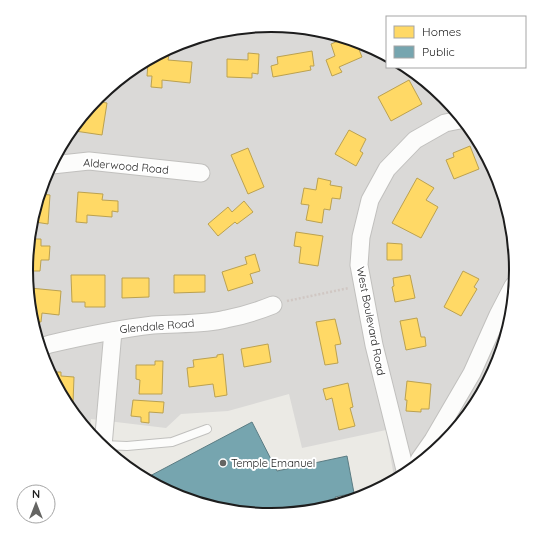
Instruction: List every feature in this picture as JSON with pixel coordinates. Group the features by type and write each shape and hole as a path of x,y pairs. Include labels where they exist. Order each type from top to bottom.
{"street":[{"name":"West Boulevard Road","path":"404,467 374,345 359,265 362,237 370,200 387,169 415,140 445,123 456,121"},
{"name":"Alderwood Road","path":"58,164 89,161 201,173"},
{"path":"425,452 472,373 507,297"},
{"name":"Glendale Road","path":"45,345 113,331 153,325 225,320 273,305"},
{"path":"104,439 113,331"}],"lane":[{"path":"111,446 172,442 207,429"}],"path":[{"path":"273,305 292,299 363,285"}],"shaded area":[{"path":"271,32 302,34 333,40 362,50 386,62 386,68 396,68 428,91 460,125 477,151 491,179 501,208 507,239 508,254 509,270 507,301 501,332 496,347 491,361 477,389 460,415 450,427 416,459 393,474 386,430 302,448 289,394 228,411 181,414 166,428 91,419 91,425 65,389 51,361 41,332 35,301 34,286 33,270 35,239 41,208 46,193 51,179 65,151 82,125 92,113 126,81 152,64 180,50 209,40 240,34 255,33"}],"building: Homes":[{"path":"337,41 359,49 362,57 339,67 342,72 332,76 326,60 335,56 331,44"},
{"path":"312,51 314,66 310,66 311,70 273,77 271,66 278,64 277,57"},
{"path":"248,53 259,54 258,74 252,73 252,78 227,77 227,59 248,60"},
{"path":"169,56 168,60 192,62 190,83 162,80 162,88 151,87 152,76 147,76 148,67"},
{"path":"409,80 422,104 391,121 378,97"},
{"path":"103,102 107,103 102,135 78,131"},
{"path":"349,130 366,139 360,151 363,153 356,166 335,154"},
{"path":"470,146 479,169 454,179 446,160 454,157 453,153"},
{"path":"248,148 264,187 248,194 231,155"},
{"path":"318,178 331,181 330,185 342,187 340,199 332,198 330,210 324,209 322,223 306,220 309,205 301,204 304,188 316,190"},
{"path":"417,178 434,188 426,200 438,207 421,238 392,223"},
{"path":"78,192 103,194 102,200 118,201 118,212 112,211 112,217 87,215 87,223 76,222"},
{"path":"46,194 50,195 48,224 38,223"},
{"path":"244,201 253,212 237,224 235,222 218,236 208,224 228,207 232,212"},
{"path":"296,232 323,236 318,266 299,263 301,247 294,246"},
{"path":"35,239 41,239 41,246 50,246 49,260 41,260 40,271 33,271"},
{"path":"387,243 402,244 402,260 387,260"},
{"path":"255,254 260,271 250,274 253,283 228,291 222,272 247,264 245,257"},
{"path":"463,271 479,279 474,287 477,289 461,316 444,307"},
{"path":"71,275 105,275 105,307 85,307 85,302 72,302"},
{"path":"174,275 205,275 205,292 174,293"},
{"path":"410,275 415,298 395,302 392,287 394,286 393,278"},
{"path":"122,278 149,278 149,297 122,298"},
{"path":"34,288 61,291 59,315 42,313 41,322 39,322"},
{"path":"417,318 421,337 425,337 426,346 406,350 400,321"},
{"path":"335,319 341,344 335,345 338,363 325,365 316,322"},
{"path":"268,344 271,362 244,367 241,349"},
{"path":"223,354 227,395 215,397 213,384 189,387 187,368 194,367 193,360 217,357 217,355"},
{"path":"155,361 163,361 162,394 139,394 140,380 136,379 136,365 155,365"},
{"path":"56,372 61,372 61,376 74,377 73,402"},
{"path":"407,381 431,384 429,409 421,409 421,412 406,411 407,400 405,400"},
{"path":"348,383 353,407 350,408 355,426 339,430 332,398 326,400 323,389"},
{"path":"133,400 164,402 163,413 149,412 149,423 141,422 141,417 131,416"}],"building: Public":[{"name":"Temple Emanuel","path":"252,422 277,471 347,456 354,493 335,497 336,499 333,500 302,506 271,508 240,506 209,500 194,495 180,490 151,475"}],"place":[{"name":"Temple Emanuel","path":"223,463"}]}
